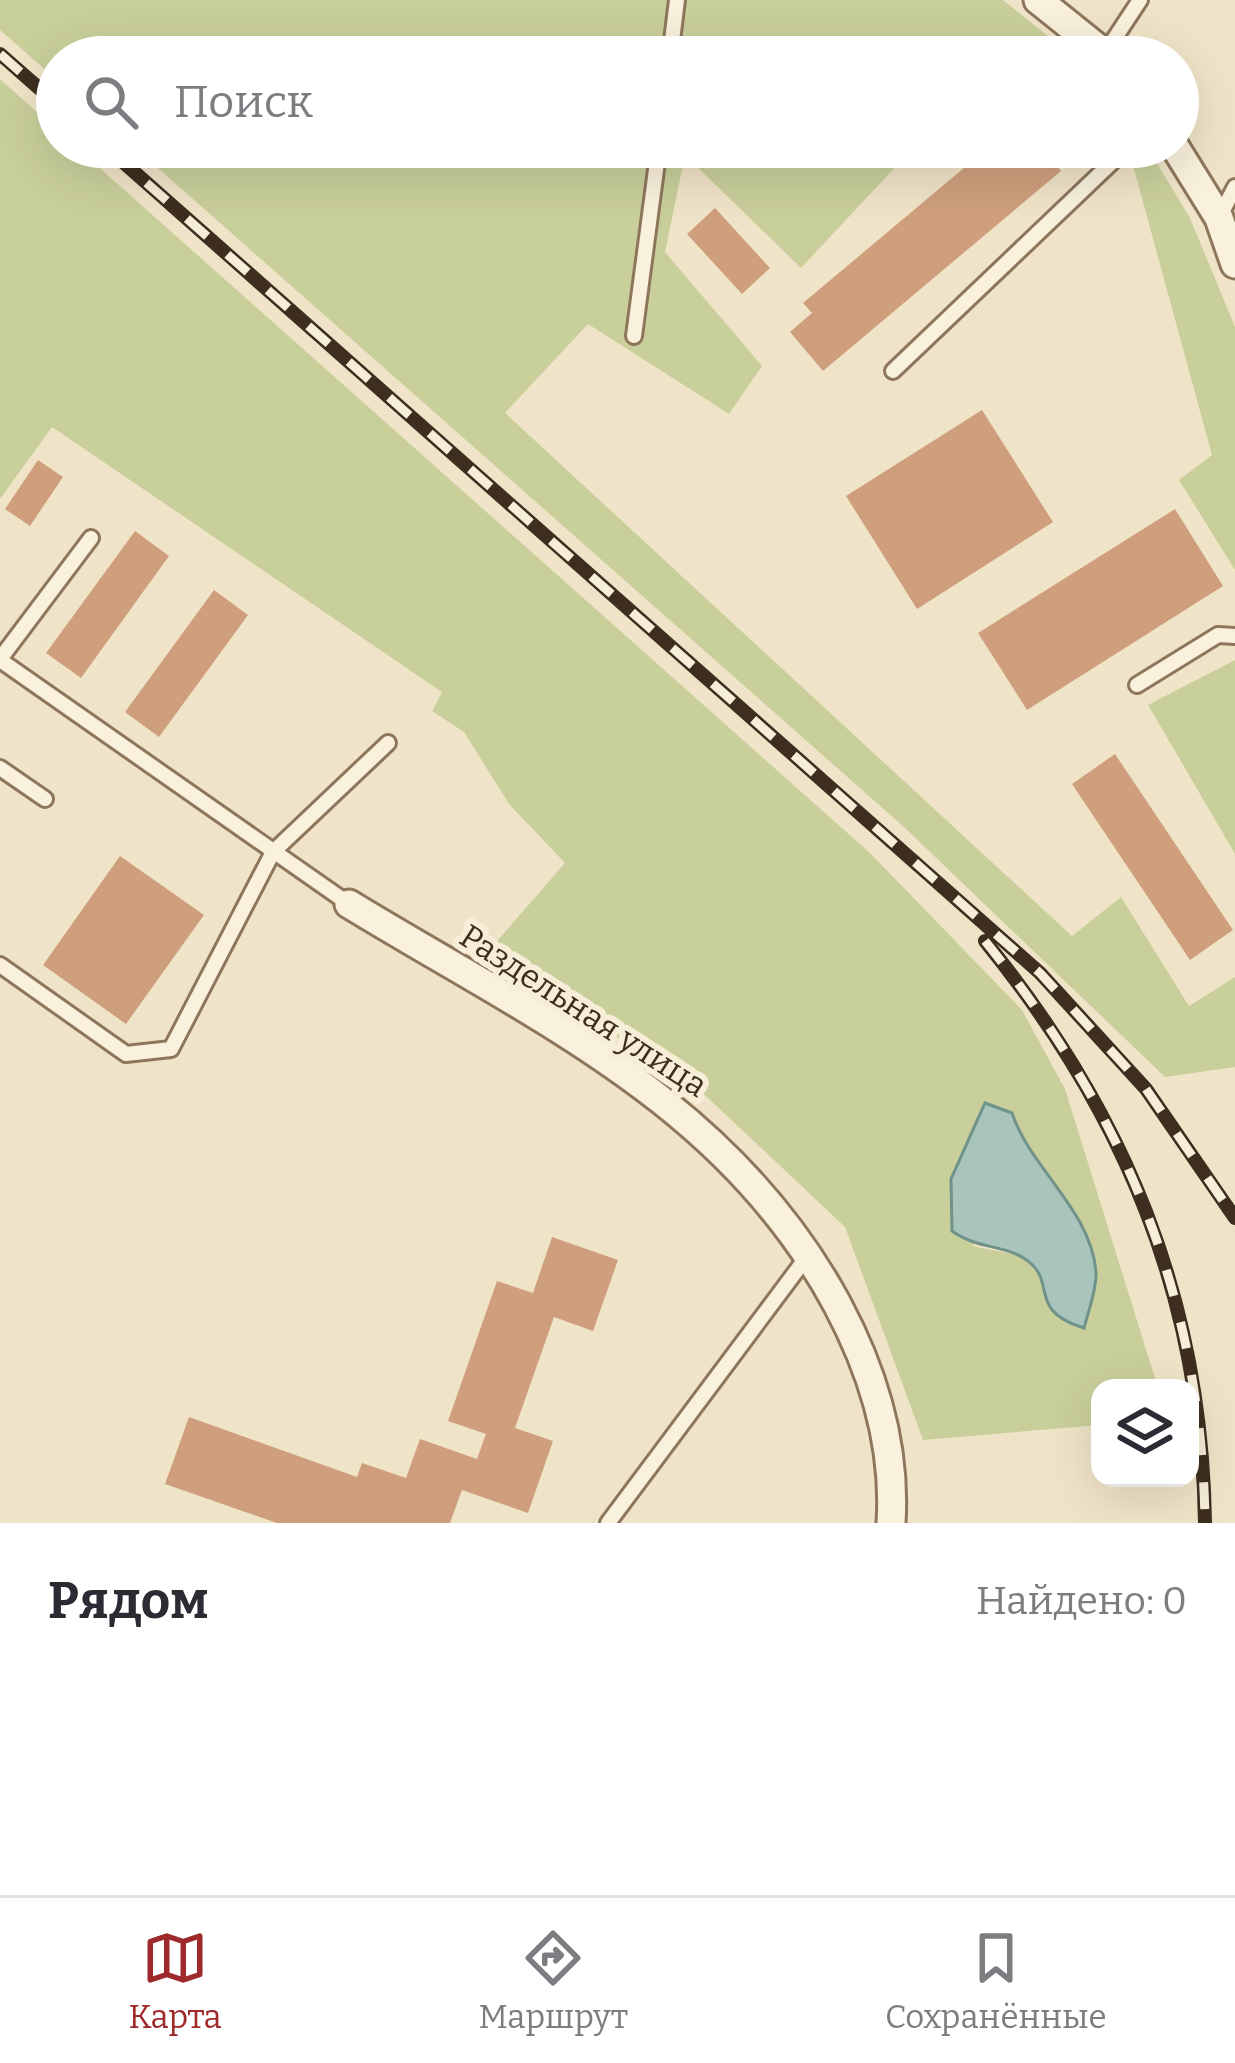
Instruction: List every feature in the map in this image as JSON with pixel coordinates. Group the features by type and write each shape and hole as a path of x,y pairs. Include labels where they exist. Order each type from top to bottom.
{"street":[{"path":"1038,0 1083,36"},
{"path":"1188,168 1219,218 1235,264"},
{"name":"Раздельная улица","path":"349,904 666,1101 742,1167 809,1253 871,1374 893,1486 891,1523"}],"lane":[{"path":"673,36 677,0"},
{"path":"1118,36 1139,0"},
{"path":"634,336 655,168"},
{"path":"893,371 1107,168"},
{"path":"1219,218 1235,187"},
{"path":"91,538 0,659 349,904"},
{"path":"1137,686 1218,635 1235,636"},
{"path":"0,965 126,1054 171,1049 273,852 388,742"},
{"path":"0,768 45,800"},
{"path":"608,1523 809,1253"}],"green space":[{"path":"0,0 1003,0 1048,36 36,36 36,62 0,30"},
{"path":"0,79 36,111 36,168 100,168 870,853 1022,1010 1065,1089 1155,1379 1091,1379 1091,1426 923,1440 845,1227 690,1081 484,956 565,863 509,804 464,732 432,711 442,692 52,427 0,499","holes":["1012,1113 1084,1328 1054,1311 1031,1263 1015,1254 973,1246"]},
{"path":"158,168 682,168 665,252 762,366 729,414 588,324 505,413 1072,936 1121,897 1189,1006 1235,977 1235,1067 1165,1077 904,827"},
{"path":"698,168 894,168 801,268"},
{"path":"1160,168 1190,218 1235,327 1235,570 1179,480 1212,455 1134,169"},
{"path":"1235,660 1235,854 1148,705"}],"water":[{"path":"985,1103 1012,1113 1083,1229 1096,1272 1084,1328 1055,1313 1035,1268 1025,1259 952,1231 951,1179"}],"building":[{"path":"964,168 1061,171 823,371 790,332 812,313 803,303"},
{"path":"715,208 770,268 742,294 687,234"},
{"path":"982,410 1053,522 917,609 846,496"},
{"path":"38,460 63,477 30,526 5,509"},
{"path":"1175,509 1223,586 1027,710 978,633"},
{"path":"135,531 169,556 81,678 46,653"},
{"path":"214,590 248,615 159,737 125,712"},
{"path":"1115,754 1233,930 1190,960 1072,784"},
{"path":"120,856 204,915 126,1024 43,965"},
{"path":"552,1237 618,1260 593,1331 554,1317 515,1428 553,1441 528,1513 462,1490 450,1523 277,1523 165,1484 189,1417 357,1477 362,1463 406,1478 420,1439 477,1459 486,1434 448,1421 497,1281 533,1293"}],"railway":[{"path":"0,54 36,86"},
{"path":"130,168 1040,973 1146,1089 1235,1218"},
{"path":"985,941 1078,1073 1146,1212 1171,1286 1189,1362 1205,1523"}]}
